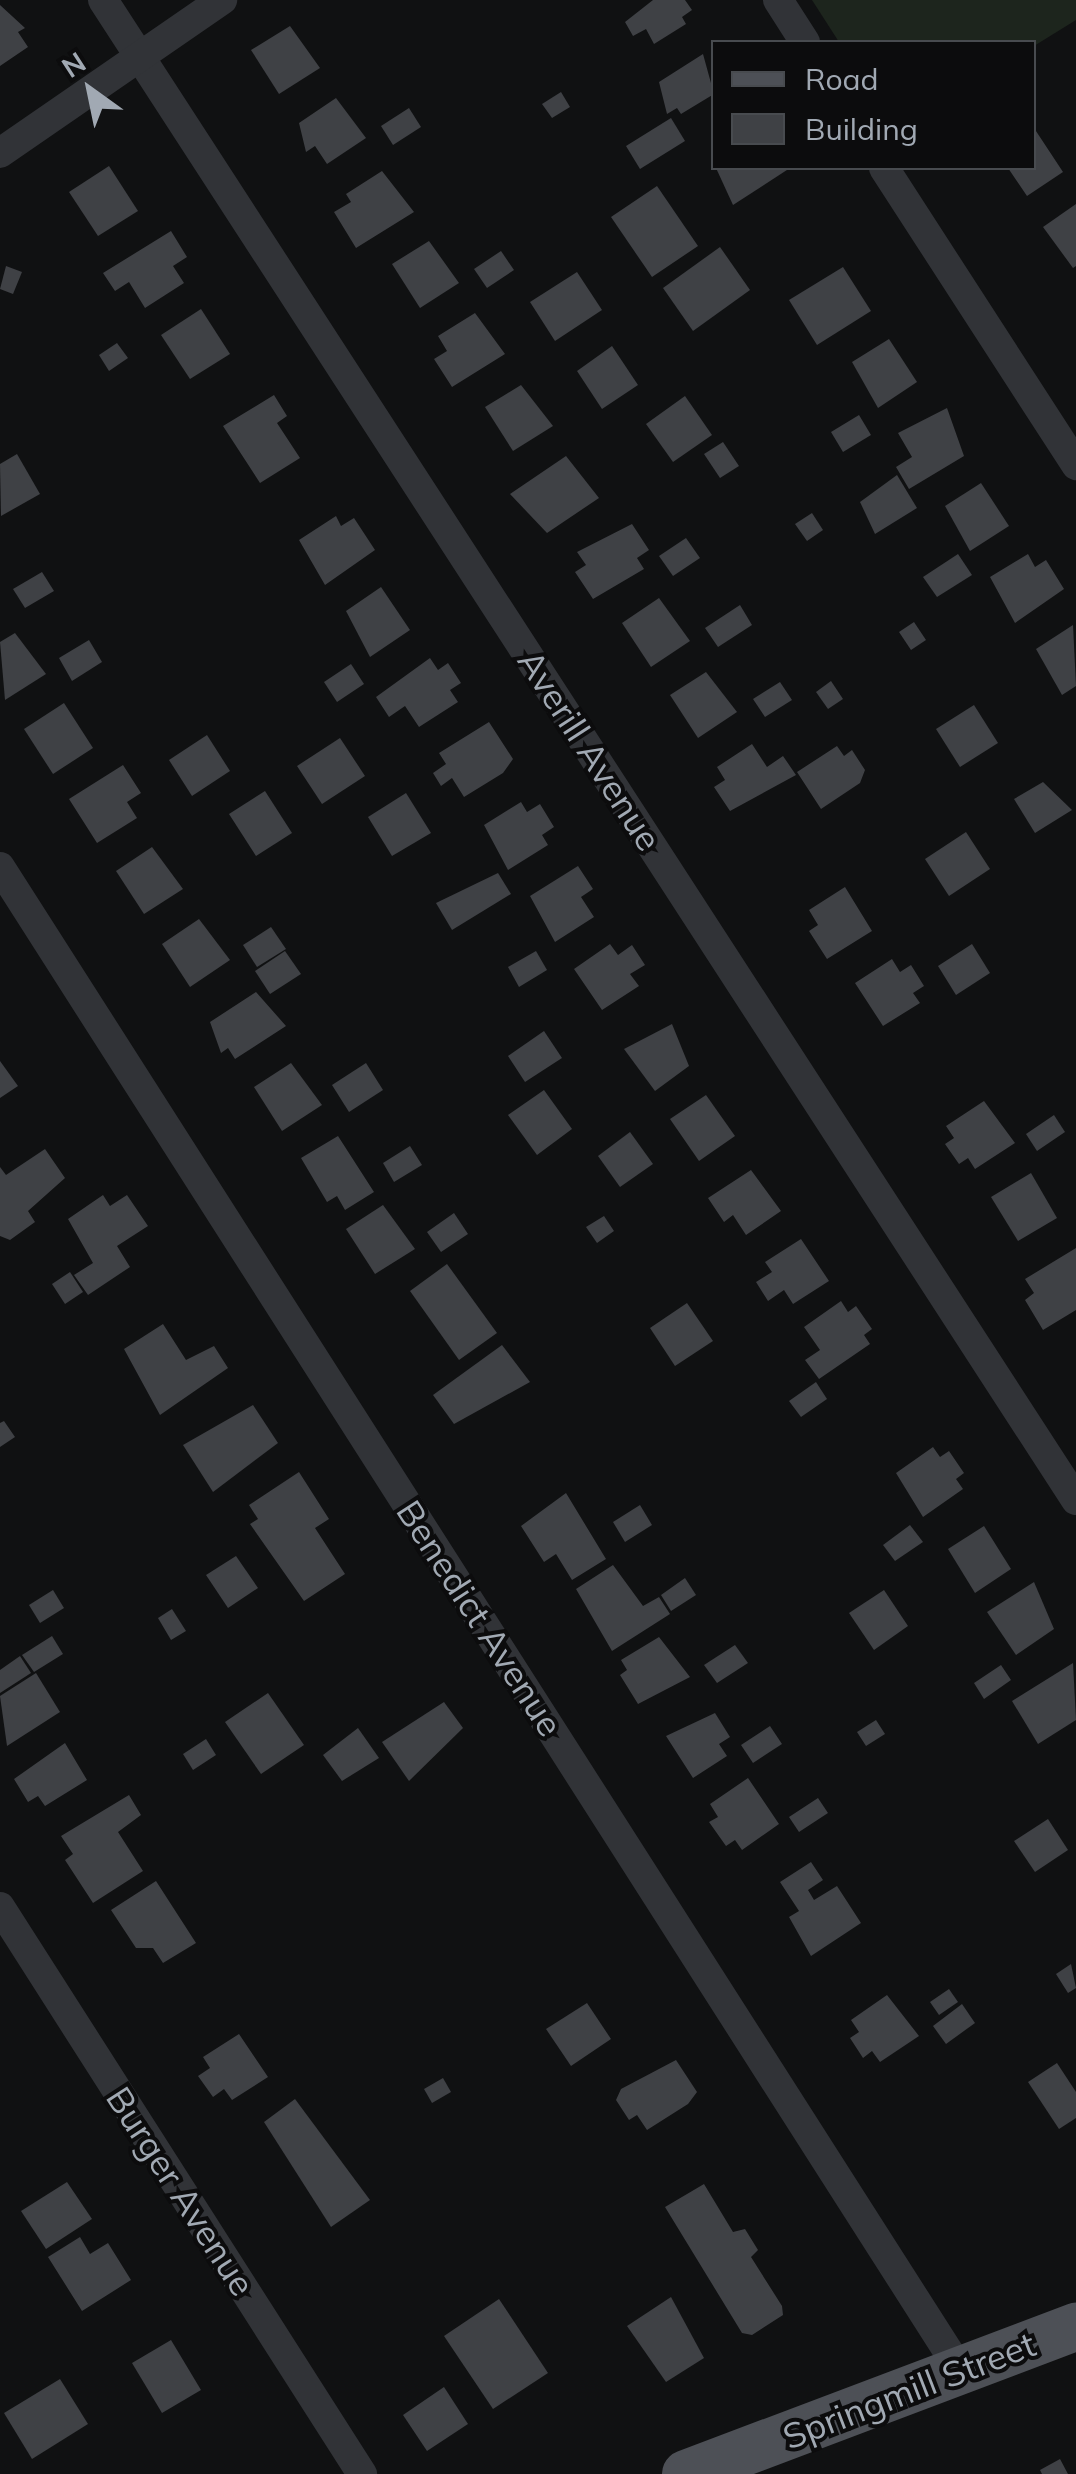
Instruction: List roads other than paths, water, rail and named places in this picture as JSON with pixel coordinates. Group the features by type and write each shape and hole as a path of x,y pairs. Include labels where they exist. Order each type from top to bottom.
{"main road":[{"name":"Springmill Street","path":"686,2474 1076,2327"}],"street":[{"name":"Averill Avenue","path":"103,0 1076,1500"},
{"path":"0,153 222,0"},
{"path":"778,0 803,40"},
{"path":"885,170 1076,465"},
{"name":"Benedict Avenue","path":"0,867 960,2370"},
{"name":"Burger Avenue","path":"0,1907 362,2474"}]}
